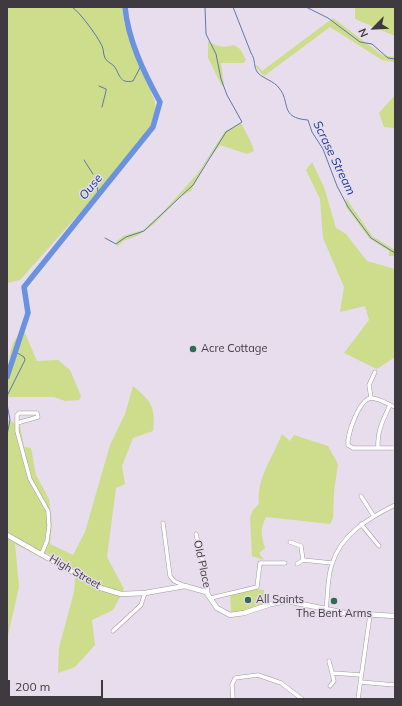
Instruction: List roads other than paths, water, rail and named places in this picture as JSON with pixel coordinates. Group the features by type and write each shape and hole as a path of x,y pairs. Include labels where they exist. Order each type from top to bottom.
{"main road":[{"name":"High Street","path":"7,535 42,553 101,588 121,594 145,593 184,586 199,589 210,596 217,608 230,615 244,613 271,604 287,601 326,610 395,616"}],"street":[{"path":"371,398 369,385 375,372"},
{"path":"371,398 395,407"},
{"path":"371,398 362,404 358,410 347,439 348,445 353,448 395,448"},
{"path":"378,448 377,436 380,424 390,405"},
{"path":"17,423 35,419 38,417 37,413 19,413 17,415 17,423 20,444 30,479 48,511 50,526 47,541 42,553"},
{"path":"361,496 373,515"},
{"path":"326,610 332,563 344,540 373,515 395,505"},
{"path":"163,523 170,576 174,581 184,586"},
{"path":"361,526 379,546"},
{"name":"Old Place","path":"196,534 210,596"},
{"path":"290,542 301,546 303,560"},
{"path":"297,564 303,560 332,563"},
{"path":"210,596 257,587 260,563 284,562"},
{"path":"113,631 141,605 145,593"},
{"path":"358,699 370,615"},
{"path":"329,661 334,681 330,686"},
{"path":"333,673 361,675"},
{"path":"233,699 232,685 235,678 258,675 281,683 302,699"},
{"path":"360,682 395,685"}],"waterway":[{"path":"72,7 80,14 93,31 102,46 105,58 114,66 122,80 128,82 133,81 142,64"},
{"name":"Ouse","path":"7,377 28,313 24,287 153,127 160,102 148,80 133,44 129,32 125,7"},
{"path":"105,238 116,244 126,237 144,231 193,185 226,132 242,122 227,95 221,79 216,54 206,34 205,7"},
{"name":"Scrase Stream","path":"233,7 254,58 256,71 279,88 283,93 289,113 299,119 308,120 312,132 323,149 337,186 348,207 371,238 395,253"},
{"path":"306,7 328,18 360,42 372,44 388,58 395,59"},
{"path":"99,86 106,89 102,107"},
{"path":"84,160 93,174"},
{"path":"97,179 98,194"},
{"path":"7,396 25,360 24,357 16,352"},
{"path":"7,404 10,420 7,435"}],"place":[{"name":"Acre Cottage","path":"193,349"},
{"name":"All Saints","path":"248,600"},
{"name":"The Bent Arms","path":"334,601"}]}
